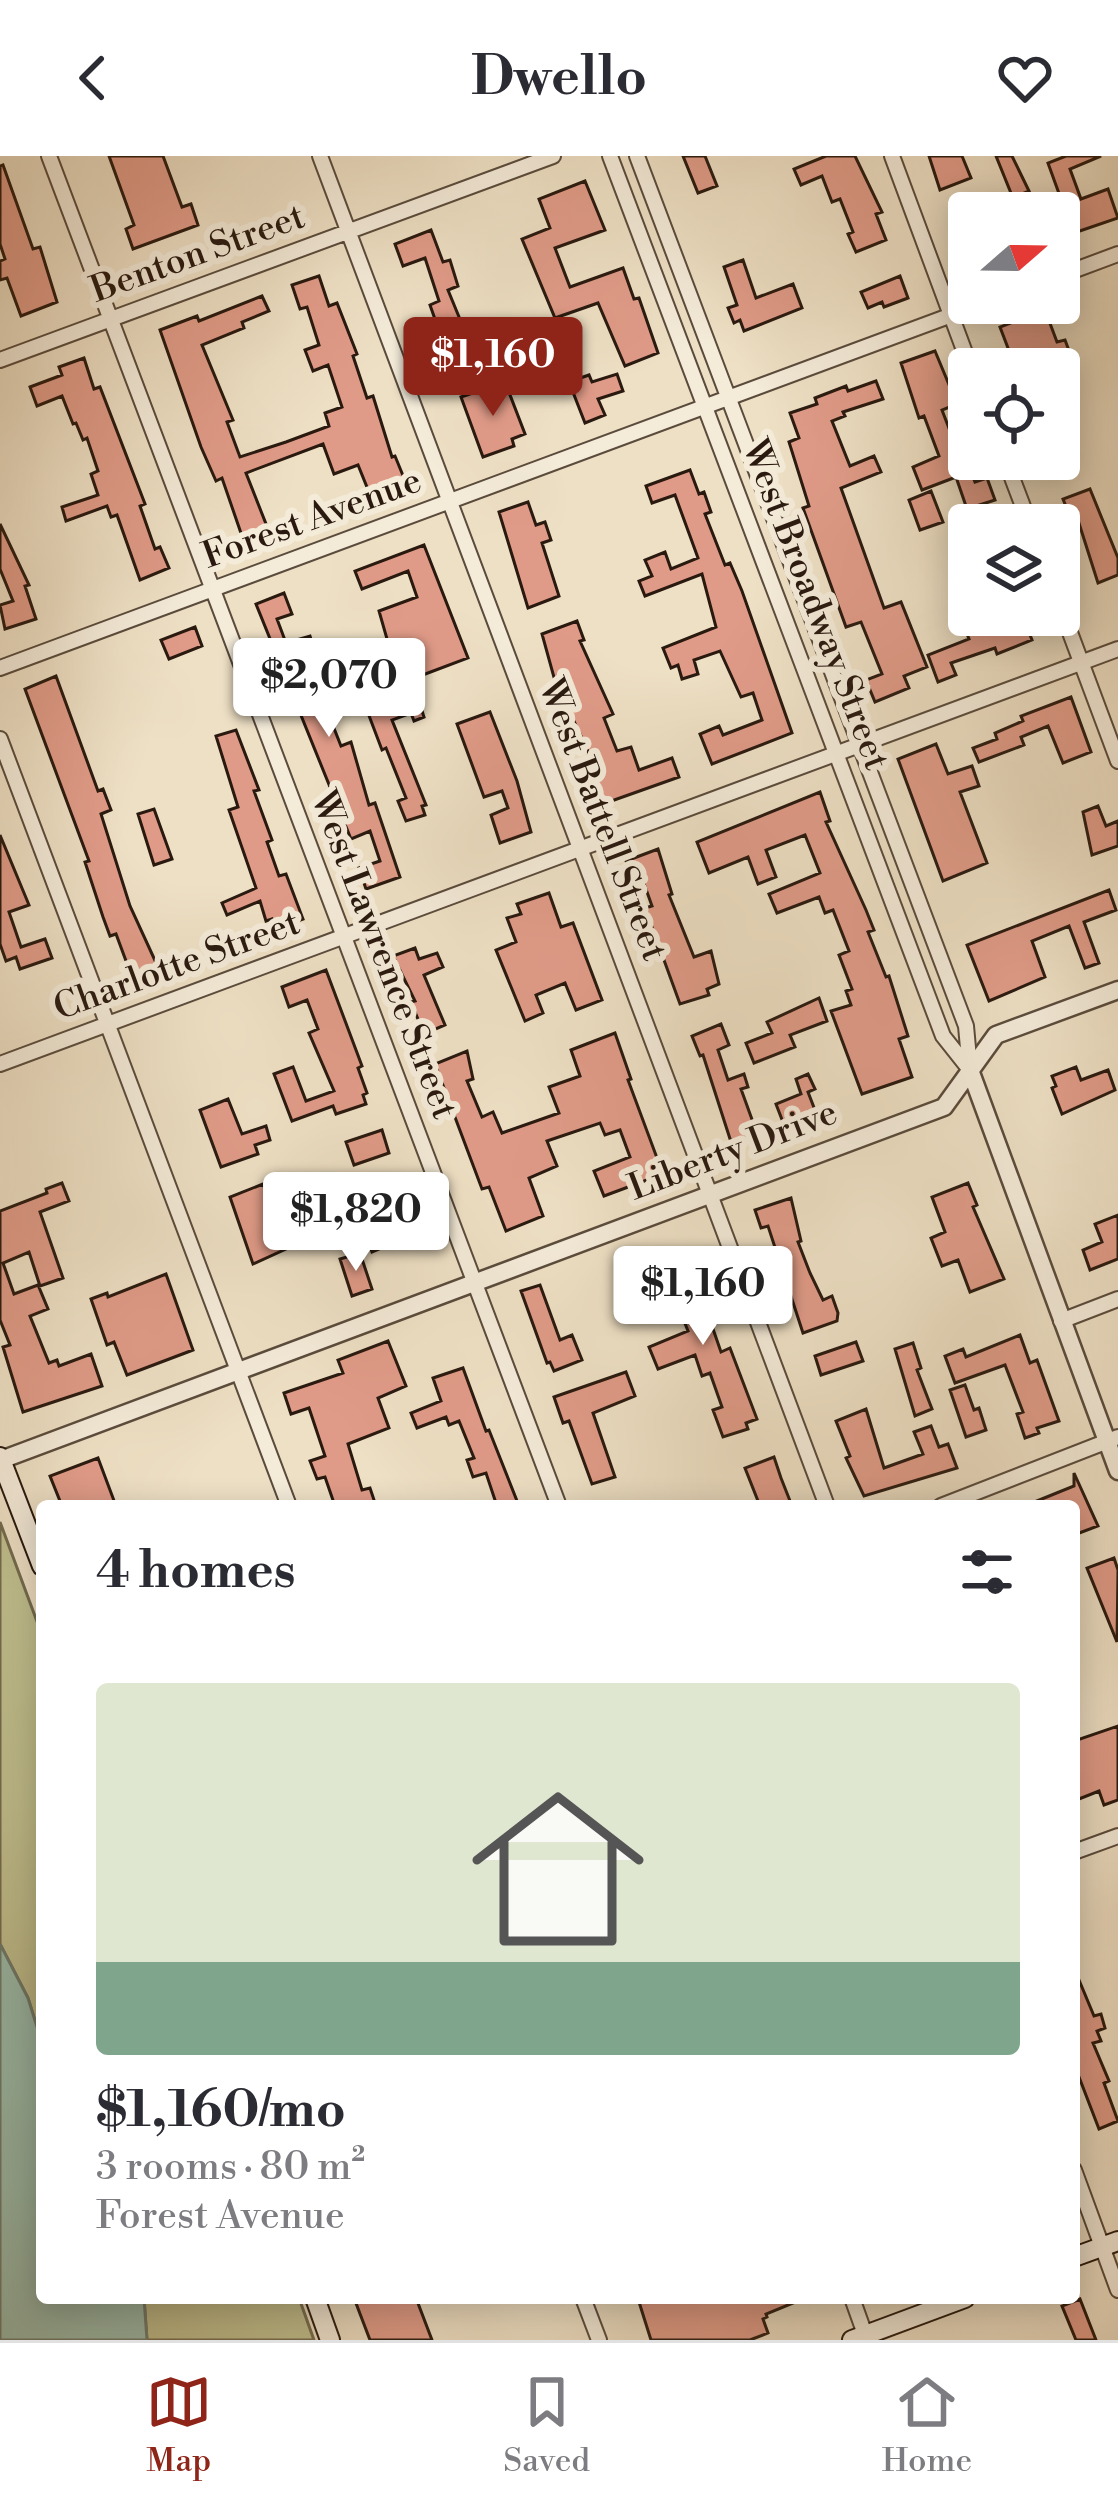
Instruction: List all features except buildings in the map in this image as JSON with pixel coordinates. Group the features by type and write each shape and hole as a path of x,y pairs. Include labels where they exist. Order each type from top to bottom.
{"main road":[{"path":"1,1458 36,1550"},
{"path":"1080,2256 1110,2244"},
{"path":"317,2304 330,2340"},
{"path":"861,2338 949,2304"}],"street":[{"name":"West Lawrence Street","path":"50,156 557,1500"},
{"name":"West Battell Street","path":"320,156 825,1500"},
{"name":"Benton Street","path":"0,360 553,156"},
{"name":"West Broadway Street","path":"610,156 943,1036 970,1070"},
{"name":"West Broadway Street","path":"637,156 966,1026 970,1070 1061,1321 1113,1440 1118,1471"},
{"path":"892,156 948,307"},
{"path":"1080,268 1118,254"},
{"name":"Forest Avenue","path":"0,668 948,316"},
{"path":"1072,636 1118,761"},
{"name":"Charlotte Street","path":"0,1064 1118,649"},
{"path":"0,739 287,1500"},
{"name":"Liberty Drive","path":"1,1458 944,1107 996,1035 1118,990"},
{"path":"1061,1321 1118,1299"},
{"path":"957,1500 1113,1440"},
{"path":"1080,1850 1118,1836"},
{"path":"1080,2182 1110,2244 1118,2290"},
{"path":"586,2304 599,2340"},
{"path":"853,2304 861,2338"}],"shaded area":[{"path":"0,1522 36,1619 36,2024 0,1944"},
{"path":"0,1944 36,2024 36,2304 144,2304 147,2340 0,2340"},
{"path":"144,2304 301,2304 314,2340 147,2340"}]}
